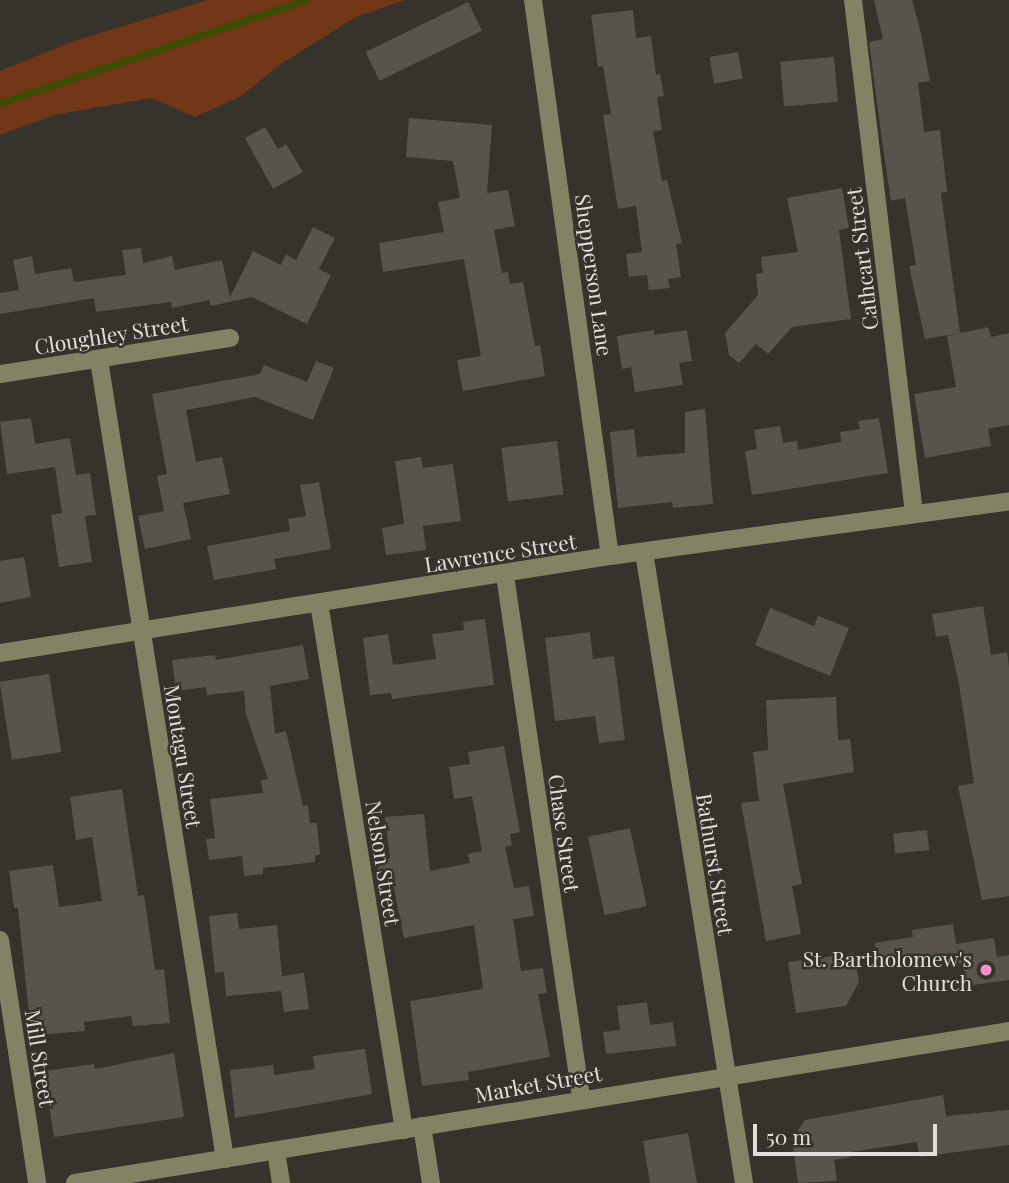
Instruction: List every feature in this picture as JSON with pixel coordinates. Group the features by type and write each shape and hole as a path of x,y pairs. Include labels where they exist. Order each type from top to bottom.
{"street":[{"name":"Shepperson Lane","path":"533,0 610,556"},
{"name":"Cathcart Street","path":"853,0 914,513"},
{"name":"Cloughley Street","path":"0,374 230,338"},
{"name":"Montagu Street","path":"99,360 225,1159"},
{"name":"Lawrence Street","path":"0,653 505,575 610,556 1009,501"},
{"name":"Bathurst Street","path":"644,552 744,1183"},
{"name":"Chase Street","path":"505,575 581,1097"},
{"name":"Nelson Street","path":"319,603 413,1128 431,1183"},
{"name":"Mill Street","path":"0,940 37,1183"},
{"name":"Market Street","path":"75,1183 413,1128 581,1097 1009,1031"},
{"path":"276,1151 281,1183"}],"shaded area":[{"path":"208,0 405,0 354,18 278,66 240,97 195,117 151,98 54,115 0,135 0,71 71,42"}],"building":[{"path":"874,0 912,0 921,33 930,81 918,83 924,132 940,130 947,192 941,193 960,333 925,339 909,266 916,265 905,198 891,201 883,148 869,42 883,39"},
{"path":"468,2 482,31 380,81 366,52"},
{"path":"633,10 636,38 651,36 656,75 660,74 664,96 657,97 662,130 653,131 662,181 667,180 682,243 676,244 681,277 668,279 670,288 649,290 647,275 629,277 626,254 642,252 636,206 618,209 603,115 611,114 603,66 598,67 591,15"},
{"path":"738,52 743,79 714,84 709,57"},
{"path":"834,57 838,102 784,107 780,62"},
{"path":"409,118 492,125 487,193 508,190 515,226 494,230 502,273 508,272 510,284 523,282 535,346 540,345 545,376 463,391 457,360 481,356 464,259 383,272 379,243 444,232 438,202 460,198 453,161 406,157"},
{"path":"265,127 278,149 286,144 303,172 273,189 245,138"},
{"path":"842,188 849,228 839,230 851,319 792,327 768,354 756,344 739,363 729,355 725,333 758,295 756,274 763,273 761,257 798,252 787,198"},
{"path":"313,227 335,238 319,269 331,275 307,324 252,297 211,306 209,300 172,308 171,302 96,312 94,298 0,314 0,293 19,290 13,260 32,256 35,274 71,268 74,282 126,275 122,250 141,248 143,263 172,256 175,270 222,260 230,297 253,251 281,265 286,254 296,260"},
{"path":"988,327 991,337 1009,333 1009,425 988,429 991,446 925,458 914,394 956,387 947,336"},
{"path":"654,330 654,335 687,330 692,361 679,363 683,385 635,392 631,367 622,369 617,336"},
{"path":"316,361 334,368 313,420 255,397 186,410 196,462 222,457 230,494 183,503 191,539 145,549 138,516 164,511 157,476 167,474 152,394 260,374 264,365 307,382"},
{"path":"705,409 713,504 673,508 672,502 618,508 610,432 634,429 637,457 685,453 685,412"},
{"path":"31,418 35,444 70,438 76,475 90,473 96,515 85,516 92,562 59,567 51,515 62,513 55,467 7,474 0,422"},
{"path":"879,418 888,473 752,495 745,451 757,449 754,430 780,426 783,443 797,441 798,450 841,442 840,432 860,429 858,421"},
{"path":"557,441 564,495 508,501 501,448"},
{"path":"421,457 423,468 453,464 461,521 423,526 426,550 386,555 382,528 404,524 395,461"},
{"path":"319,482 331,549 274,559 276,569 214,580 207,546 290,531 288,519 306,516 300,485"},
{"path":"24,557 31,597 0,603 0,561"},
{"path":"983,606 991,655 1007,652 1009,667 1009,896 982,900 958,786 974,783 959,684 948,635 936,637 932,614"},
{"path":"770,608 814,626 818,616 849,628 830,676 755,645"},
{"path":"485,619 494,685 392,699 391,693 370,695 363,638 388,634 393,665 436,659 432,634 464,630 463,622"},
{"path":"590,632 593,659 614,656 625,740 599,743 595,716 555,721 545,638"},
{"path":"303,645 309,679 270,686 275,734 286,731 303,806 308,805 310,823 317,823 320,854 315,856 315,862 263,868 263,874 244,876 242,856 209,860 206,839 215,838 210,799 263,793 261,780 268,779 246,714 244,691 207,695 206,687 176,691 172,660 215,655 216,660"},
{"path":"49,674 61,752 12,760 0,682"},
{"path":"836,697 838,740 850,739 854,772 783,784 802,884 792,886 801,934 766,941 741,803 759,801 753,752 768,750 766,700"},
{"path":"504,746 520,832 510,834 512,845 505,847 514,888 529,886 534,916 513,919 521,971 543,968 547,993 538,994 550,1057 468,1072 469,1080 422,1086 410,1001 483,989 474,925 404,938 392,879 380,882 376,860 390,858 385,817 424,814 430,871 470,863 468,854 482,851 472,796 454,799 449,767 470,764 468,752"},
{"path":"122,789 138,896 144,895 155,970 164,969 170,1023 133,1026 131,1016 84,1022 85,1031 37,1035 36,1023 30,1023 18,908 14,908 9,871 53,865 59,907 102,901 92,837 76,840 70,797"},
{"path":"630,828 647,906 605,915 588,837"},
{"path":"927,830 929,850 895,853 893,834"},
{"path":"237,913 239,929 277,925 282,976 304,973 309,1009 284,1012 281,991 226,996 224,972 215,973 209,916"},
{"path":"953,924 956,944 994,938 997,957 1009,955 1009,980 966,986 963,963 918,969 916,958 878,964 875,943 913,937 912,930"},
{"path":"854,953 859,982 846,1006 796,1013 788,962"},
{"path":"647,1002 650,1025 673,1022 676,1046 606,1054 603,1032 620,1030 617,1006"},
{"path":"365,1049 372,1094 235,1118 230,1070 273,1065 274,1075 315,1069 313,1056"},
{"path":"174,1053 184,1117 54,1137 44,1071 94,1064 95,1069"},
{"path":"943,1095 946,1116 1009,1110 1009,1145 919,1157 917,1142 851,1152 851,1157 834,1160 837,1181 798,1183 792,1140 805,1120"},
{"path":"688,1133 697,1183 650,1183 643,1141"}],"waterway":[{"path":"0,103 306,0"}],"place":[{"name":"St. Bartholomew's Church","path":"986,970"}]}
